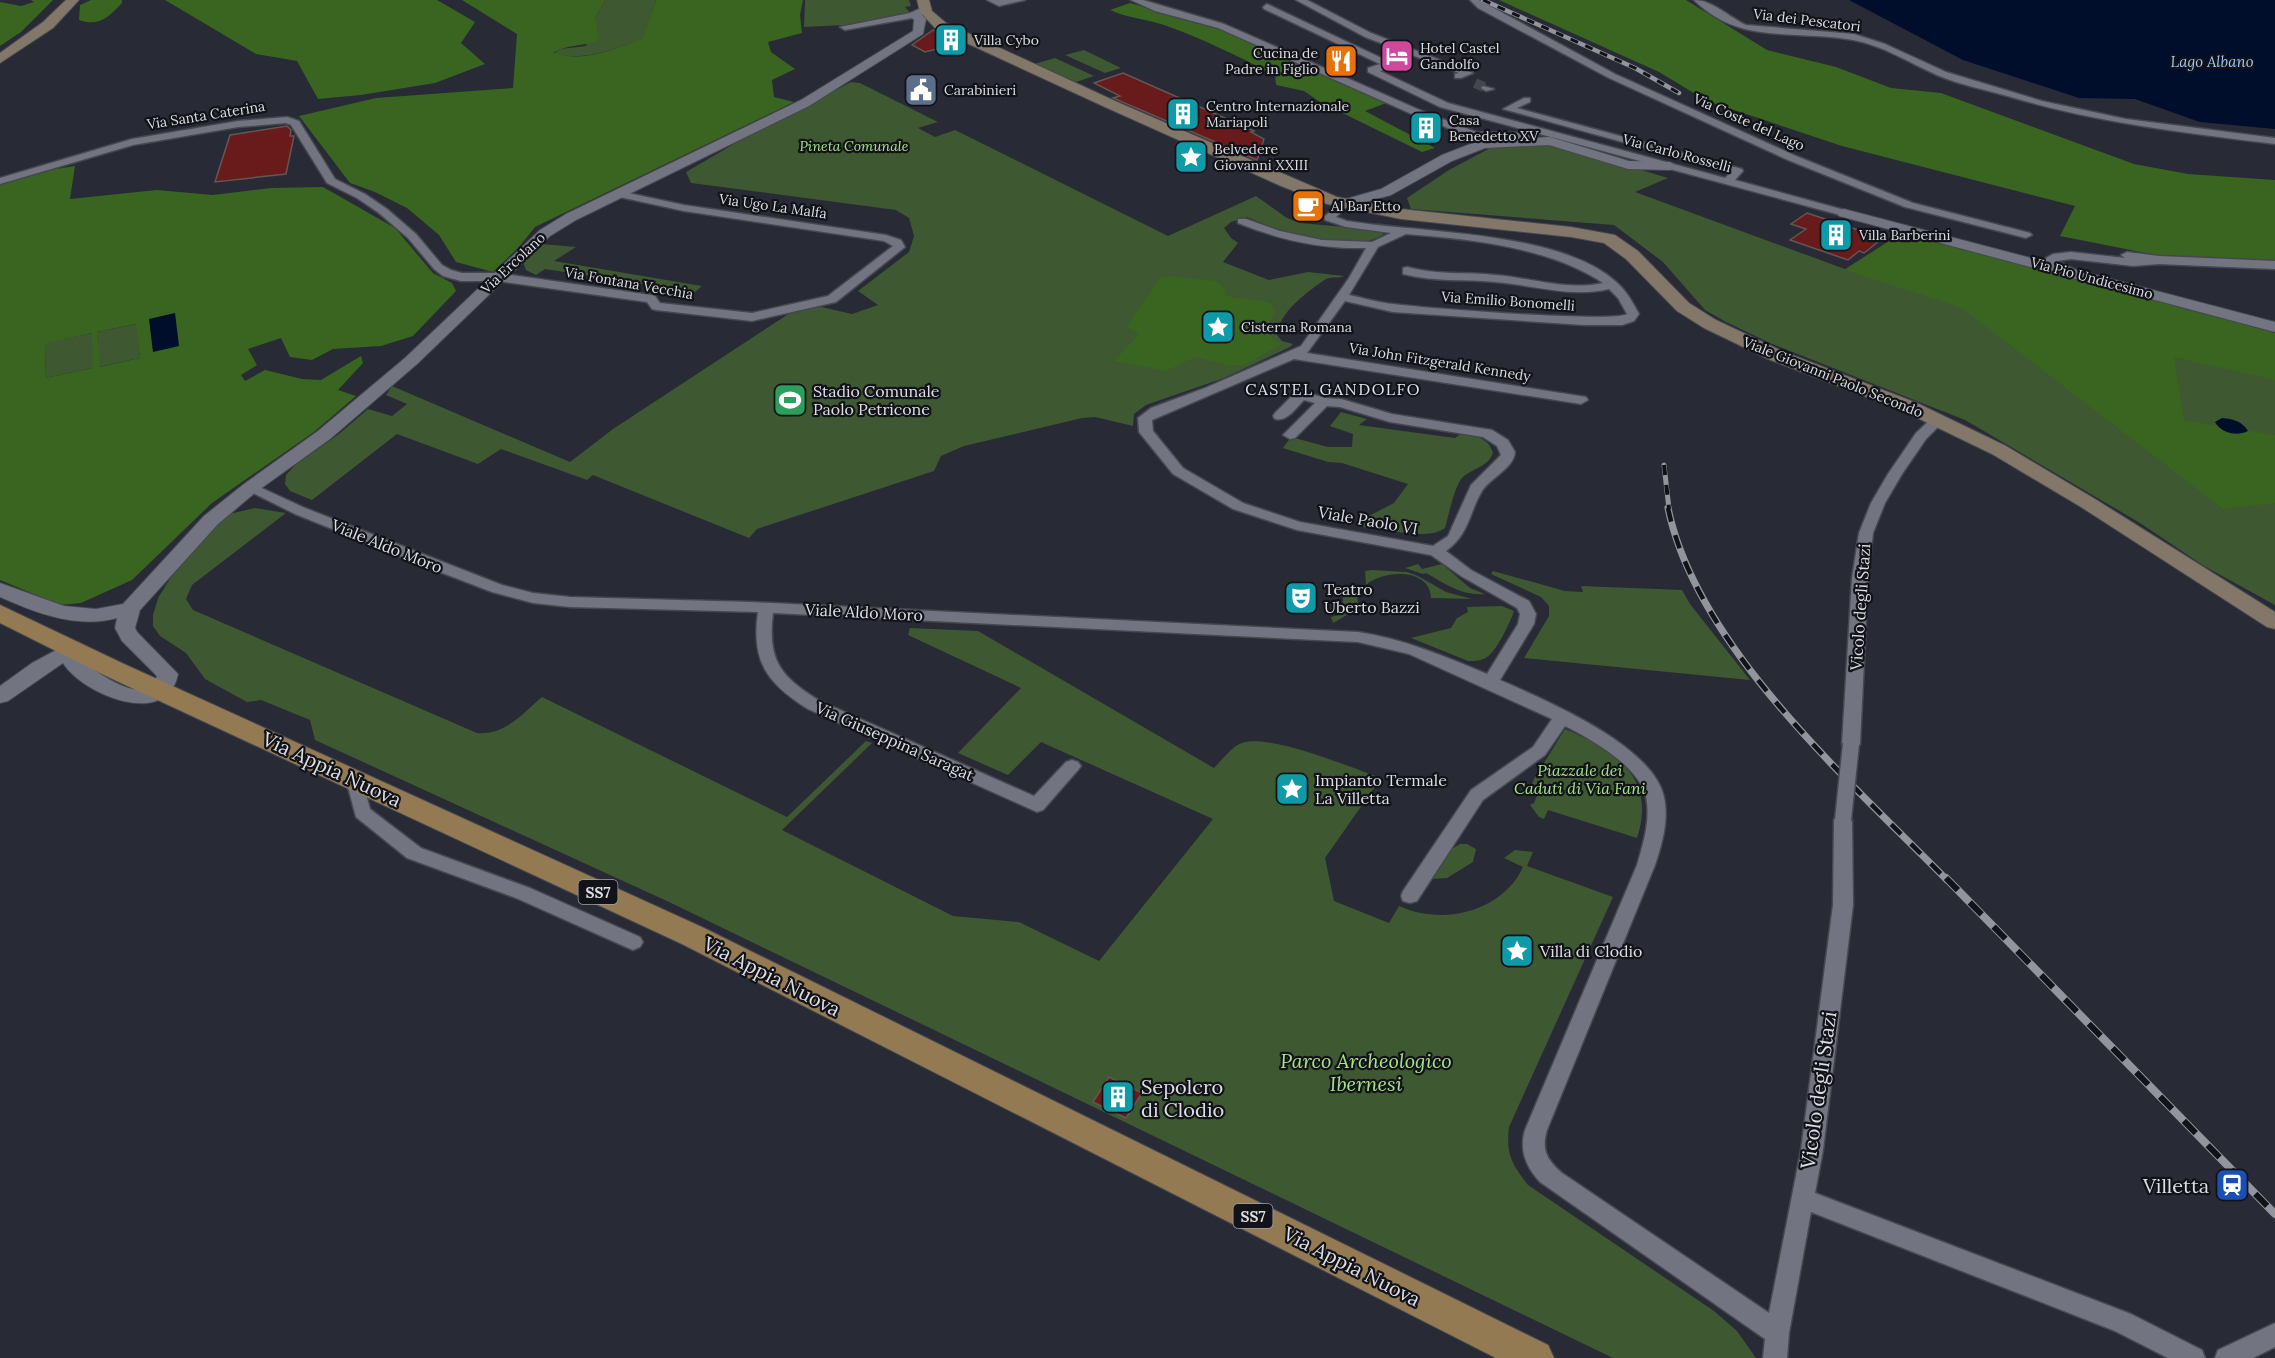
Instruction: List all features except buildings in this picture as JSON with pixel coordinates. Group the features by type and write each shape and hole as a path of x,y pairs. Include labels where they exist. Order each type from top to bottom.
{"main road":[{"path":"0,59 48,25 73,0"},
{"name":"Viale Giovanni Paolo Secondo","path":"921,8 941,26 1287,183 1344,204 1371,210 1403,222 1577,232 1609,239 1632,255 1678,303 1710,324 1775,355 1938,420 2045,476 2275,622"},
{"name":"Via Appia Nuova","path":"0,613 693,936 1535,1358"}],"street":[{"path":"991,0 999,3 1021,0"},
{"path":"1135,0 1221,27 1418,113 1475,135 1531,135 1628,165 1670,166"},
{"path":"1458,76 1468,73 1368,35 1298,0 1267,7 1332,37 1398,62 1413,58 1475,83"},
{"name":"Via Coste del Lago","path":"1474,0 1481,6 1612,76 1792,158 1908,205 2026,235"},
{"name":"Via dei Pescatori","path":"1698,0 1728,20 1744,27 1769,32 1854,37 1882,46 1916,63 1999,92 2075,112 2198,132 2275,141"},
{"path":"845,27 921,8"},
{"name":"Via Ercolano","path":"134,602 211,520 250,488 324,435 411,361 550,228 805,103 919,32 921,8"},
{"name":"Via Carlo Rosselli","path":"1398,62 1371,70 1442,104 1844,213"},
{"path":"1527,100 1508,109 1738,171 1727,182"},
{"name":"Via Santa Caterina","path":"0,181 132,142 248,123 291,121 298,128 331,181 383,211 412,236 440,269 461,277 498,277"},
{"path":"1344,204 1386,192 1470,148 1483,144 1550,141"},
{"path":"1371,210 1386,192"},
{"path":"1295,355 1308,346 1343,297 1374,245 1403,222 1386,192"},
{"name":"Via Ugo La Malfa","path":"619,194 684,208 891,239 898,247 884,260"},
{"name":"Via Emilio Bonomelli","path":"1343,297 1378,306 1404,309 1584,321 1616,321 1630,318 1633,314 1611,285 1585,267 1545,253 1463,237 1403,222 1345,223 1329,218 1344,204"},
{"name":"Via Pio Undicesimo","path":"1844,213 2275,327"},
{"path":"1242,221 1278,235 1305,242 1374,245"},
{"path":"2085,277 2047,261 2053,257 2072,255 2131,261 2275,265"},
{"path":"2127,255 2159,260"},
{"name":"Via Fontana Vecchia","path":"498,277 651,299 656,306 752,317 832,299 884,260"},
{"name":"Via Emilio Bonomelli","path":"1407,271 1428,276 1498,279 1572,291 1611,285"},
{"name":"Via John Fitzgerald Kennedy","path":"1295,355 1581,400"},
{"name":"Viale Paolo VI","path":"1295,355 1156,411 1146,418 1146,432 1178,471 1238,506 1296,526 1436,551 1466,573 1518,601 1527,611 1527,620 1489,684"},
{"path":"1280,416 1301,395 1324,402 1341,403 1390,418 1479,431 1494,436 1506,447 1508,452 1505,460 1473,492 1457,534 1436,551"},
{"path":"1290,435 1324,402"},
{"name":"Vicolo degli Stazi","path":"1775,1358 1777,1333 1812,1150 1843,905 1843,820 1851,744 1860,578 1866,533 1878,503 1895,474 1921,436 1938,420"},
{"name":"Viale Aldo Moro","path":"250,488 347,530 514,594 570,602 766,608 1358,637 1415,650 1489,684"},
{"path":"0,590 29,602 76,616 104,615 134,602"},
{"path":"134,602 125,628 129,636 168,674 165,683 159,689"},
{"name":"Via Giuseppina Saragat","path":"766,608 762,640 769,664 787,687 814,705 1037,805 1072,766"},
{"path":"0,696 39,668 73,648"},
{"path":"1489,684 1562,717 1615,747 1640,769 1653,790 1654,835 1646,866 1536,1130 1533,1138 1533,1154 1542,1169 1554,1180 1777,1333"},
{"path":"1410,896 1477,795 1539,751 1562,717"},
{"path":"355,780 363,812 414,852 523,893 633,942"},
{"path":"1802,1198 2122,1322 2193,1358"},
{"path":"2227,1358 2275,1335"}],"green space":[{"path":"31,0 53,0 21,32 0,46 0,2 21,6 34,2"},
{"path":"91,0 122,0 122,3 113,13 98,21 79,20 80,5"},
{"path":"165,0 437,0 475,22 461,43 485,64 435,83 361,95 318,99 297,61 256,54"},
{"path":"462,0 605,0 595,19 599,40 564,48 553,53 565,56 588,56 643,38 656,0 803,0 800,15 802,33 768,42 771,52 795,69 772,80 774,97 794,102 535,227 519,247 493,272 456,262 439,235 407,208 350,183 299,116 376,98 513,88 517,34"},
{"path":"605,0 656,0 644,38 588,55 553,54 560,49 586,46 595,19"},
{"path":"805,0 909,0 911,6 905,7 911,14 844,25 804,27"},
{"path":"1499,0 1686,0 1767,50 1836,67 1891,88 1941,93 2134,164 2188,174 2275,180 2275,261 2171,258 2060,236 2075,206 1842,146 1707,101 1659,72"},
{"path":"1130,3 1221,29 1389,102 1365,111 1435,148 1422,152 1320,102 1304,91 1276,85 1275,75 1206,42 1164,25 1110,10"},
{"path":"1084,50 1121,68 1105,73 1065,55"},
{"path":"1055,58 1094,76 1076,82 1034,64"},
{"name":"Pineta Comunale","path":"851,82 860,83 938,122 918,128 935,137 955,130 1168,236 1256,196 1287,218 1300,223 1379,230 1384,234 1354,243 1335,242 1277,229 1247,217 1231,222 1224,228 1238,243 1223,262 1269,280 1308,272 1344,276 1326,279 1303,296 1288,311 1277,335 1282,341 1293,344 1290,347 1224,378 1146,405 1134,414 1133,426 1095,417 1082,418 964,446 941,456 934,471 757,529 749,538 593,475 587,480 501,449 478,464 397,434 312,500 290,491 285,484 286,475 296,464 339,434 368,409 392,416 407,404 386,395 392,386 570,462 613,429 790,313 817,306 852,314 878,305 858,291 909,252 914,236 909,218 896,210 691,183 686,172 744,138"},
{"path":"1551,143 1668,178 1635,192 1845,269 1905,231 2275,333 2275,605 2204,566 2140,523 1965,420 1770,343 1705,310 1663,262 1614,225 1411,209 1407,198 1449,170 1494,146"},
{"path":"75,166 70,199 157,190 213,195 271,188 323,187 395,228 433,273 452,283 456,291 413,336 381,346 333,349 312,360 290,357 281,338 248,349 257,365 241,375 245,381 265,370 302,379 321,380 361,356 363,363 338,390 356,396 314,432 212,503 132,580 81,603 60,605 0,580 0,184 37,172","holes":["136,324 140,358 100,367 97,332","92,333 93,368 45,378 46,343"]},
{"path":"1905,231 2275,333 2275,380 2174,357 2184,420 2275,435 2275,503 2223,509 1962,308 1845,270"},
{"path":"542,244 576,247 554,261 702,286 695,292 545,269 536,275 526,270 523,262"},
{"path":"1169,276 1216,281 1226,290 1225,295 1271,303 1275,312 1268,331 1272,338 1282,344 1244,365 1227,365 1195,357 1166,371 1114,361 1139,334 1127,326 1160,278"},
{"path":"137,324 140,358 99,367 97,332"},
{"path":"93,333 93,368 45,378 46,342"},
{"path":"1341,412 1367,419 1359,425 1455,438 1463,432 1468,433 1485,441 1493,453 1488,461 1460,481 1445,528 1438,532 1418,534 1363,527 1361,525 1363,519 1394,503 1408,484 1342,463 1328,462 1283,448 1291,437 1328,447 1352,447 1353,434 1330,426"},
{"name":"Parco Archeologico Ibernesi","path":"255,508 286,513 192,585 186,599 193,610 477,733 487,733 505,727 542,697 787,817 866,741 872,743 782,830 953,916 1019,922 1099,961 1213,819 1041,742 1008,775 958,753 1021,688 908,635 910,628 978,631 1214,768 1234,747 1255,741 1311,753 1381,778 1325,858 1334,901 1389,923 1399,906 1434,915 1470,911 1486,904 1501,895 1523,867 1504,858 1515,850 1533,852 1527,866 1613,897 1509,1127 1508,1144 1511,1158 1528,1185 1714,1311 1737,1331 1756,1358 1613,1358 669,902 315,740 310,720 261,700 247,702 205,679 186,653 160,636 153,626 153,615 158,598 171,577 222,514"},
{"path":"1418,564 1422,569 1442,564 1470,588 1485,594 1461,591 1426,573 1405,568"},
{"path":"1365,571 1407,572 1446,592 1472,599 1431,598 1429,588 1423,581 1404,574 1383,576 1366,585"},
{"path":"1493,571 1565,591 1583,592 1581,586 1682,590 1690,604 1750,680 1524,658 1549,616 1549,606 1541,597 1491,574"},
{"path":"1352,591 1357,591 1358,604 1348,606 1352,612 1333,623 1331,617 1342,614 1343,595 1350,595"},
{"path":"1502,606 1514,611 1495,649 1482,659 1468,661 1411,638 1451,628 1457,618 1468,612 1467,607"},
{"name":"Piazzale dei Caduti di Via Fani","path":"1565,729 1600,746 1627,769 1636,783 1641,799 1642,817 1637,838 1548,810 1544,819 1539,817 1530,805 1534,803 1537,796 1530,790 1534,779"},
{"path":"1460,844 1467,844 1476,849 1473,862 1447,878 1431,879 1450,850"}],"water":[{"name":"Lago Albano","path":"1849,0 2275,0 2275,129 2200,122 2135,99 2079,98 1963,60"},
{"path":"175,313 179,346 153,352 149,319"},
{"path":"2222,418 2237,421 2248,431 2234,434 2221,429 2215,422"}],"tunnel":[{"path":"1475,83 1486,88"}],"railway":[{"path":"1483,0 1635,68 1679,93"},
{"path":"1664,465 1669,509"},
{"path":"1668,508 1684,560 1710,611 1743,661 1824,756 1947,880"},
{"path":"1946,878 2275,1214"}],"place":[{"name":"Villa Cybo","path":"951,40"},
{"name":"Hotel Castel Gandolfo","path":"1397,56"},
{"name":"Cucina de Padre in Figlio","path":"1341,61"},
{"name":"Carabinieri","path":"921,90"},
{"name":"Centro Internazionale Mariapoli","path":"1183,114"},
{"name":"Casa Benedetto XV","path":"1426,128"},
{"name":"Belvedere Giovanni XXIII","path":"1191,157"},
{"name":"Al Bar Etto","path":"1308,206"},
{"name":"Villa Barberini","path":"1836,235"},
{"name":"Cisterna Romana","path":"1218,327"},
{"name":"Stadio Comunale Paolo Petricone","path":"790,400"},
{"name":"Teatro Uberto Bazzi","path":"1301,598"},
{"name":"Impianto Termale La Villetta","path":"1292,789"},
{"name":"Villa di Clodio","path":"1517,951"},
{"name":"Sepolcro di Clodio","path":"1118,1097"},
{"name":"Villetta","path":"2232,1185"}],"district":[{"name":"CASTEL GANDOLFO","path":"1333,389"}]}
